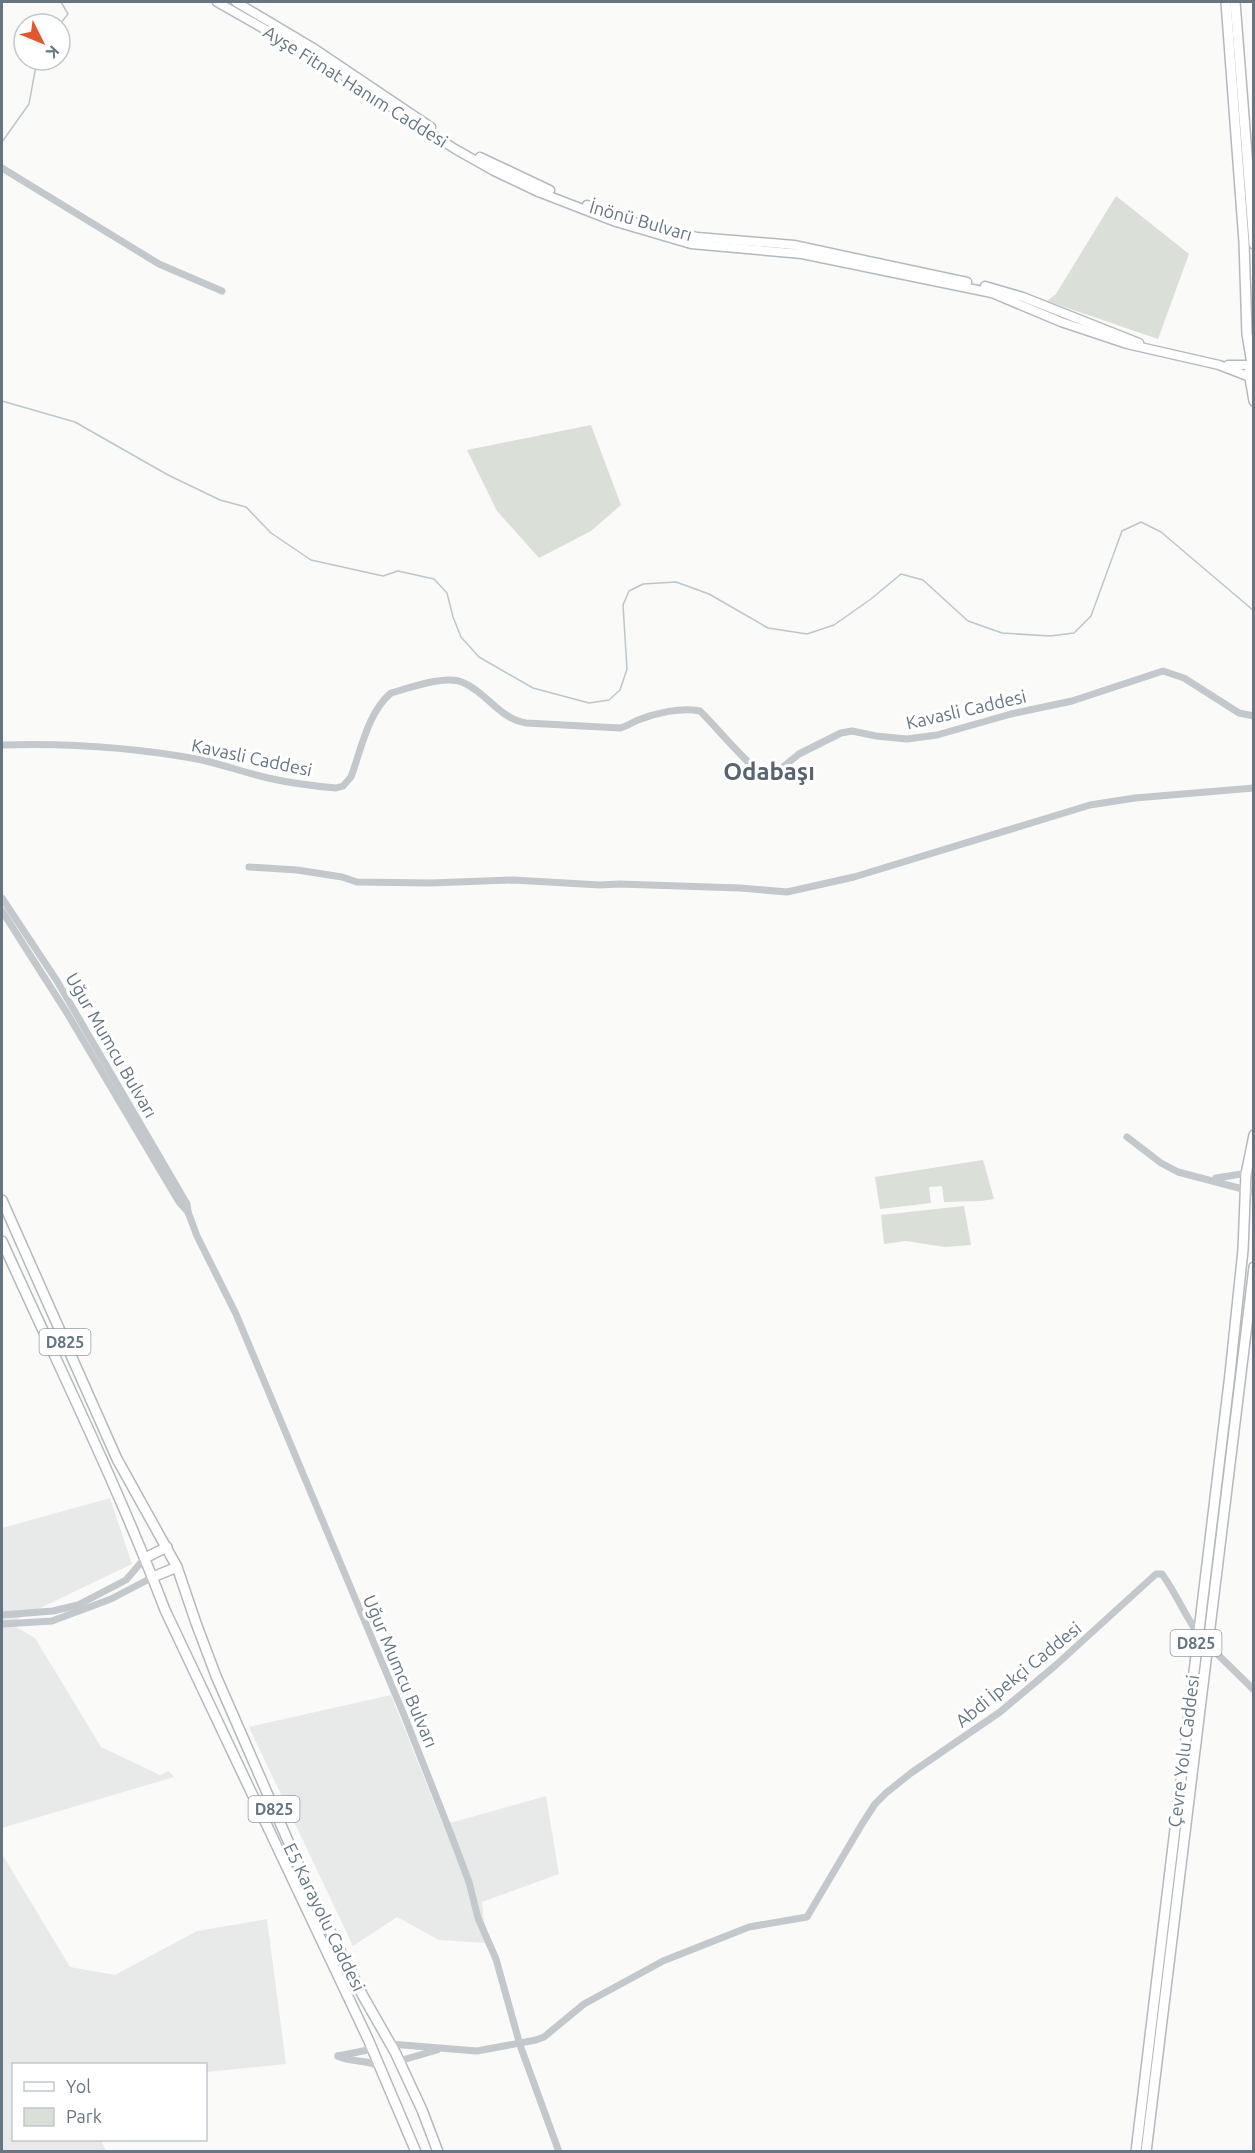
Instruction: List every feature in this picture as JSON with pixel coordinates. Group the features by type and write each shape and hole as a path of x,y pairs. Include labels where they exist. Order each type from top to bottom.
{"highway":[{"path":"1226,2 1244,242 1247,334 1252,364 1249,372 1254,401"},
{"path":"1235,2 1254,244"},
{"name":"Çevre Yolu Caddesi","path":"1136,2151 1242,1261 1254,1136"},
{"name":"E5 Karayolu Caddesi","path":"2,1200 117,1459 177,1567 195,1623 216,1676 309,1889 399,2061 438,2151"},
{"name":"E5 Karayolu Caddesi","path":"2,1241 115,1489 165,1610 373,2049 416,2151"},
{"name":"Çevre Yolu Caddesi","path":"1146,2151 1254,1267"},
{"path":"145,1558 167,1547"},
{"path":"153,1577 177,1567"},
{"path":"373,2049 390,2044"},
{"path":"381,2067 399,2061"}],"main road":[{"name":"Ayşe Fitnat Hanım Caddesi","path":"218,2 324,63 494,171"},
{"name":"İnönü Bulvarı","path":"236,2 315,50 470,152 573,200 639,224 697,237 794,245 998,288 1126,337 1156,351"},
{"name":"İnönü Bulvarı","path":"494,171 546,195 649,233 708,247 802,254 992,293 1061,322 1127,344 1219,365 1251,379"},
{"name":"İnönü Bulvarı","path":"1219,365 1252,364"}],"street":[{"path":"2,168 159,264 222,291"},
{"name":"Kavasli Caddesi","path":"2,745 58,744 149,753 201,760 270,779 336,788 343,786 351,777 376,711 391,693 447,680 464,682 507,716 526,723 620,728 651,716 688,709 700,711 756,770 768,779 773,779 798,754 841,733 852,731 907,739 937,735 1011,714 1071,701 1163,671 1184,678 1239,713 1254,716"},
{"path":"249,867 297,870 342,877 357,882 431,883 513,880 600,885 740,888 787,892 854,877 1090,805 1135,798 1254,788"},
{"name":"Uğur Mumcu Bulvarı","path":"2,898 57,981 187,1204 202,1246 236,1314 408,1726 469,1882 478,1918 496,1959 520,2043 558,2151"},
{"name":"Uğur Mumcu Bulvarı","path":"2,910 67,1013 179,1202 188,1212"},
{"path":"1127,1137 1161,1163 1178,1172 1249,1191"},
{"path":"1202,1177 1221,1178 1250,1173"},
{"path":"2,1615 53,1611 78,1605 126,1580 145,1558"},
{"name":"Abdi İpekçi Caddesi","path":"520,2043 544,2037 584,2004 655,1965 691,1949 749,1927 807,1917 862,1824 886,1793 911,1773 1003,1710 1156,1574 1162,1574 1167,1580 1197,1633 1254,1690"},
{"path":"2,1624 52,1621 111,1599 153,1577"},
{"path":"390,2044 477,2051 520,2043"},
{"path":"399,2061 433,2050 451,2048"},
{"path":"373,2049 338,2056 349,2061 369,2061 381,2067"}],"shaded area":[{"path":"110,1498 132,1564 9,1623 35,1638 101,1747 160,1775 169,1771 174,1777 2,1828 2,1528"},
{"path":"391,1695 443,1825 546,1796 559,1874 482,1902 486,1943 439,1940 397,1917 353,1946 249,1727"},
{"path":"2,1854 70,1967 115,1975 197,1931 267,1919 286,2064 207,2072 207,2063 12,2063 12,2141 101,2141 106,2151 2,2151"}],"green space":[{"path":"1116,196 1189,254 1158,339 1047,301 1056,294"},
{"path":"591,425 621,505 591,531 539,558 497,511 467,450"},
{"path":"983,1160 994,1199 944,1202 942,1186 929,1187 931,1203 880,1209 875,1177"},
{"path":"964,1206 971,1245 945,1247 906,1241 884,1244 881,1215"}],"waterway":[{"path":"61,2 67,12"},
{"path":"2,142 29,104 35,72"},
{"path":"2,401 75,422 168,475 220,500 246,507 271,533 311,560 383,576 398,571 434,579 447,593 461,637 479,657 533,688 589,703 609,700 620,690 627,669 623,605 629,591 643,584 676,582 709,594 768,628 807,634 834,625 901,574 923,580 968,621 1002,633 1050,636 1074,633 1091,616 1122,531 1141,522 1161,532 1254,611"}],"district":[{"name":"Odabaşı","path":"769,771"}]}
